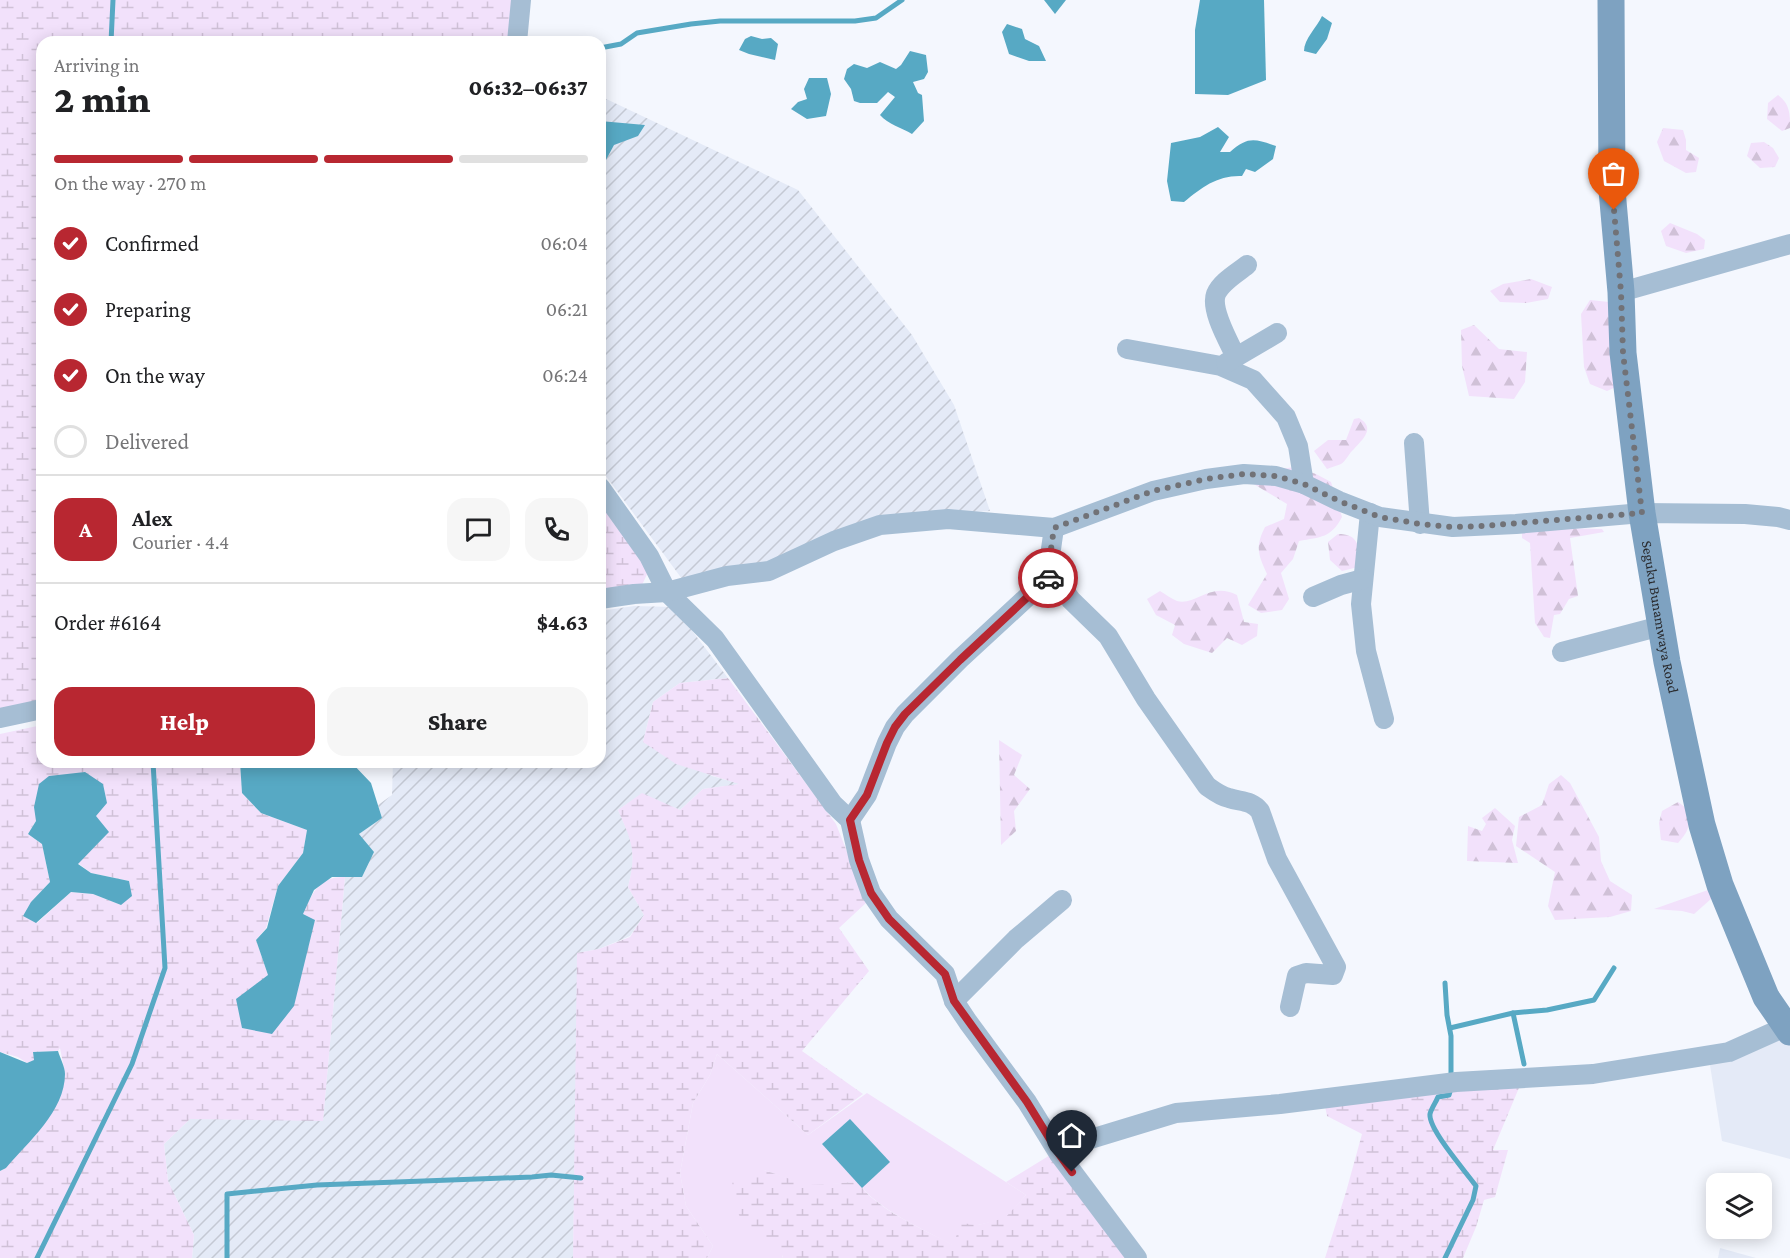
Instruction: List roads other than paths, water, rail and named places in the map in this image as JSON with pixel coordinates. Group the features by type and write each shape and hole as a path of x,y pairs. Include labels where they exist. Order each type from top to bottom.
{"main road":[{"name":"Seguku Bunamwaya Road","path":"1611,0 1612,190 1621,292 1623,353 1642,513 1661,626 1705,835 1720,885 1766,997 1788,1029"}],"street":[{"path":"518,36 521,0"},
{"path":"1621,292 1790,244"},
{"path":"1228,362 1216,312 1215,296 1223,285 1247,265"},
{"path":"1228,362 1277,333"},
{"path":"1127,350 1228,362 1253,380 1286,417 1298,446 1304,484"},
{"path":"1414,444 1420,524"},
{"path":"606,598 667,592 727,576 769,572 834,542 880,525 948,519 1054,528 1153,491 1206,479 1244,474 1276,476 1304,484 1380,517 1453,527 1642,513 1745,514 1790,520"},
{"path":"606,495 649,556 667,592 715,639 833,804 850,820 859,860 871,893 889,919 945,974 954,1001 1027,1102 1059,1154 1137,1258"},
{"path":"1370,513 1361,604 1366,651 1384,719"},
{"path":"1054,528 1050,556 1052,574 1071,600 1108,636 1146,699 1207,786 1229,799 1255,805 1260,811 1277,859 1336,967 1333,975 1306,973 1297,976 1290,1007"},
{"path":"850,820 867,795 887,743 905,714 1052,574"},
{"path":"1313,597 1362,579"},
{"path":"1562,652 1661,626"},
{"path":"0,718 36,710"},
{"path":"954,1001 1016,939 1062,900"},
{"path":"1059,1154 1084,1141 1176,1113 1280,1104 1456,1082 1603,1073 1729,1052 1788,1029"}],"water":[{"path":"1044,0 1066,0 1055,14"},
{"path":"1200,0 1264,0 1266,80 1228,95 1195,94 1195,30"},
{"path":"1322,16 1332,23 1327,39 1316,54 1304,51 1308,38"},
{"path":"1007,24 1022,29 1025,39 1039,46 1046,61 1029,61 1009,54 1002,32"},
{"path":"751,36 762,39 771,38 778,44 775,60 739,50 745,39"},
{"path":"910,51 926,55 928,72 924,79 913,82 918,93 922,95 924,121 912,134 880,115 895,97 888,92 877,103 854,101 851,89 844,79 847,69 854,64 867,68 880,62 896,69"},
{"path":"809,78 827,78 831,94 826,116 807,119 791,109 798,102 807,99 804,89"},
{"path":"606,122 645,125 638,136 614,145 606,160"},
{"path":"1218,127 1229,137 1220,152 1230,152 1242,143 1252,140 1276,146 1273,159 1255,172 1246,169 1242,176 1233,176 1211,183 1184,202 1171,201 1167,181 1171,143 1200,137"},
{"path":"240,768 357,768 371,783 382,818 359,834 374,852 362,877 332,877 314,890 303,914 315,920 294,1006 272,1034 242,1028 236,999 268,975 256,940 267,928 278,886 303,853 307,830 261,813 242,793"},
{"path":"85,772 103,784 107,803 96,816 109,832 78,864 91,873 129,881 132,896 121,905 93,894 71,892 36,923 23,916 31,902 50,882 42,844 28,834 36,821 34,807 39,784 49,776"},
{"path":"58,1051 65,1074 59,1101 34,1137 6,1168 0,1171 0,1052 27,1063 34,1060 33,1052"},
{"path":"850,1119 890,1162 862,1188 822,1144"}],"waterway":[{"path":"111,36 113,0"},
{"path":"606,47 621,44 637,33 691,24 720,21 855,21 876,18 902,0"},
{"path":"37,1258 132,1064 165,968 153,768"},
{"path":"1450,1028 1513,1013 1547,1010 1594,1000 1614,968"},
{"path":"1445,983 1451,1036 1451,1075"},
{"path":"1513,1013 1524,1064"},
{"path":"1445,1258 1473,1200 1476,1186 1441,1140 1431,1121 1430,1114 1438,1097 1449,1095 1451,1088"},
{"path":"227,1258 227,1194 317,1185 551,1175 581,1178"}]}
